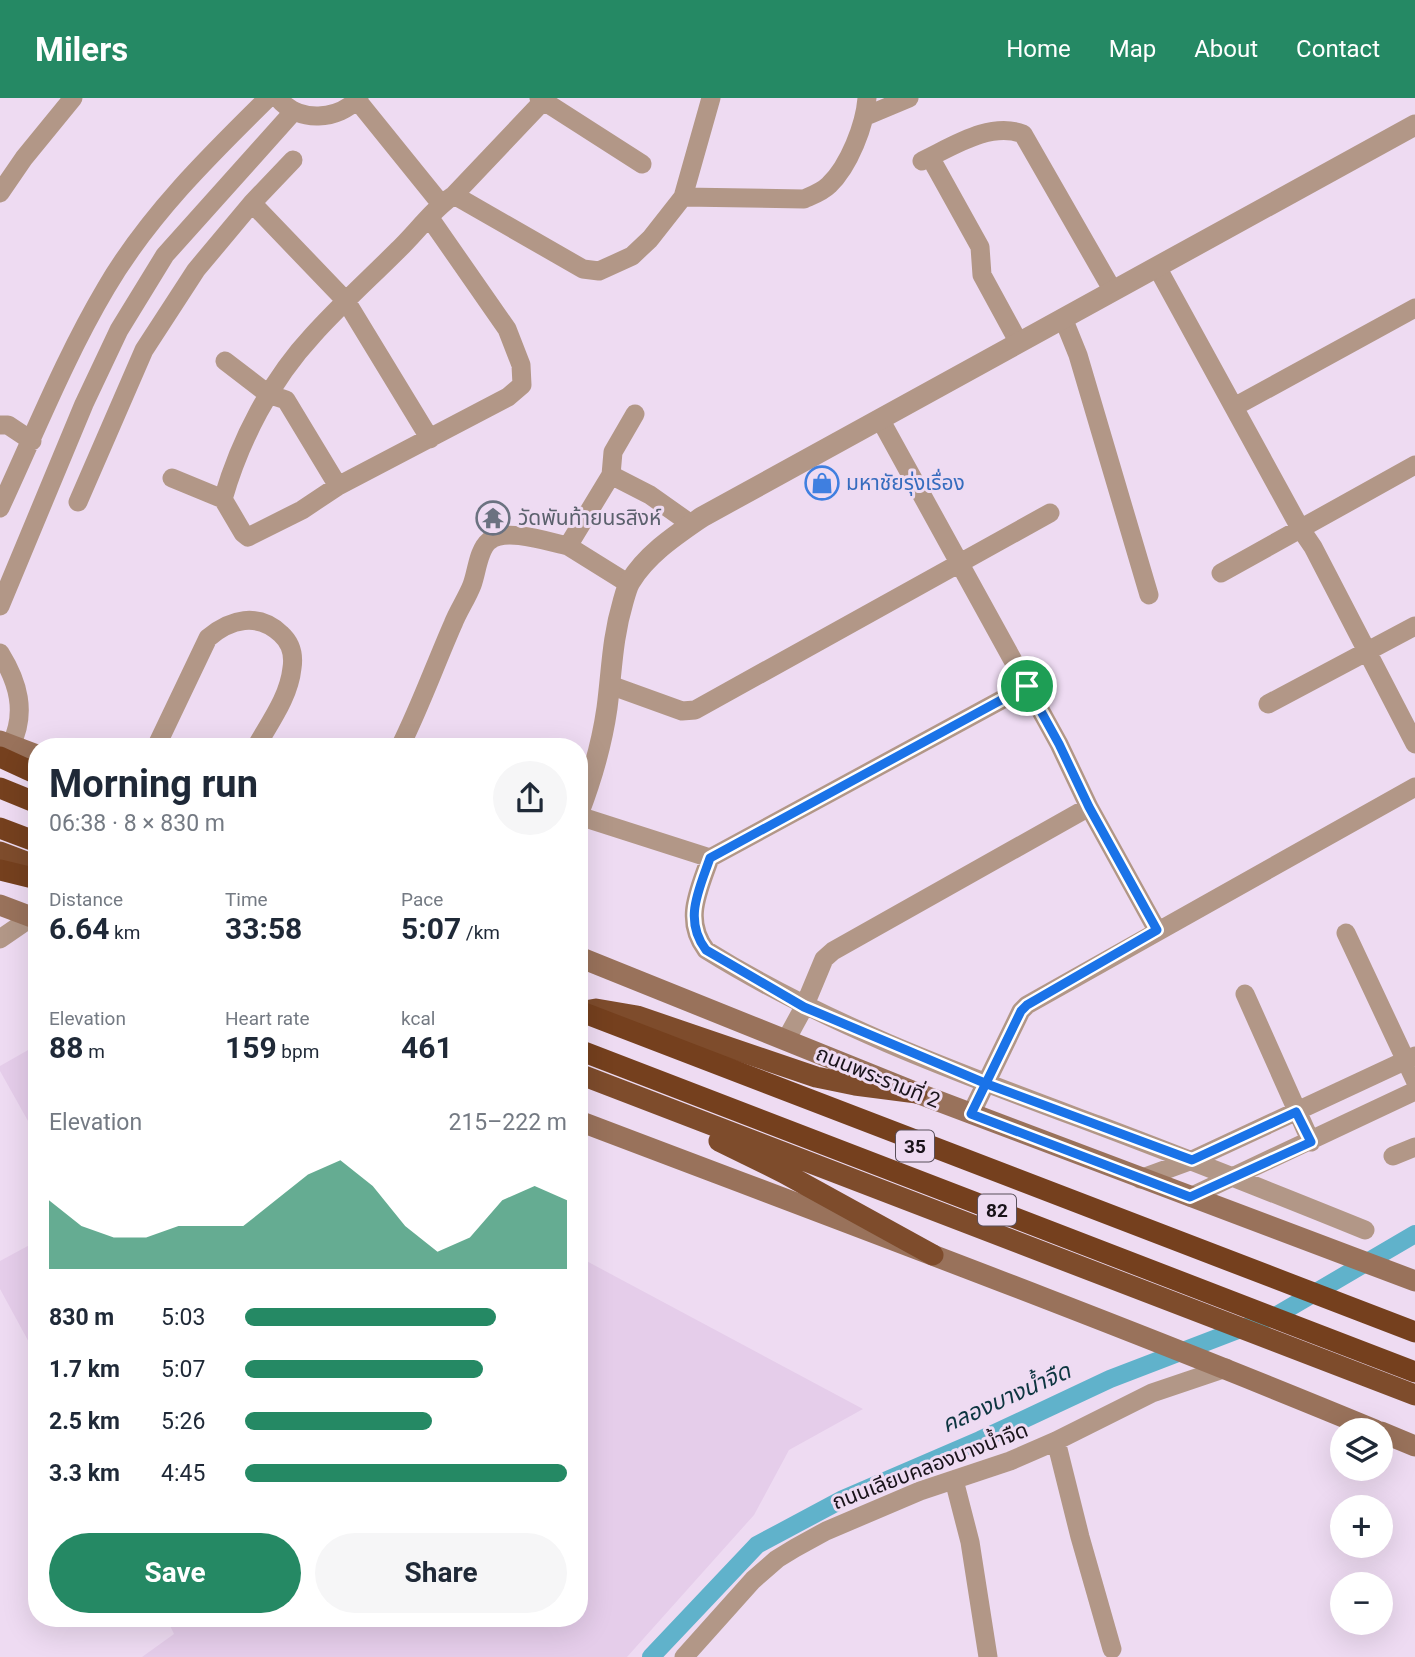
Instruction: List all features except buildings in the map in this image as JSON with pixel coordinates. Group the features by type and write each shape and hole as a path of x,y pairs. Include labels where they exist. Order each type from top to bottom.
{"highway":[{"path":"4,748 28,767"},
{"path":"0,789 28,800"},
{"path":"0,796 28,807"},
{"path":"0,828 28,839"},
{"path":"0,852 28,863"},
{"path":"0,870 28,877"},
{"path":"588,1010 636,1016 816,1077 917,1093"},
{"name":"82","path":"588,1014 1415,1335"},
{"name":"35","path":"588,1022 1415,1335"},
{"name":"82","path":"588,1053 1415,1372"},
{"path":"588,1078 1415,1395"},
{"path":"588,1079 784,1173 933,1255"}],"main road":[{"path":"4,748 28,753"},
{"path":"0,905 28,916"},
{"name":"ถนนพระรามที่ 2","path":"588,961 971,1114 1407,1278"},
{"path":"588,1124 1144,1336 1346,1418"},
{"path":"1393,1437 1415,1446"}],"street":[{"path":"0,193 24,158 73,98"},
{"path":"0,508 71,355 106,287 152,221 268,98"},
{"path":"172,478 223,499 248,537 302,510 338,486 509,397 522,385 521,365 507,329 441,205 358,99 345,110 315,117 294,111 278,98"},
{"path":"441,205 540,243 583,270 599,271 632,256 650,239 683,197 711,98"},
{"path":"683,197 804,199 818,194 830,185 850,153 866,107 909,98"},
{"path":"223,499 230,473 268,394 312,336 543,99 642,164"},
{"path":"0,606 84,404 119,330 165,255 294,111"},
{"path":"588,786 597,759 610,685 610,662 629,584 643,564 671,538 691,524 880,419 1415,125"},
{"path":"1018,343 982,275 980,247 926,159 977,135 1004,130 1023,134 1113,291"},
{"path":"78,502 144,350 196,270 251,203 293,160"},
{"path":"251,203 346,301 430,439"},
{"path":"1157,267 1300,528 1313,547 1415,744"},
{"path":"1234,407 1415,308"},
{"path":"1063,318 1078,355 1149,595"},
{"path":"225,361 268,394 286,400 338,486"},
{"path":"568,546 611,475 613,452 635,414"},
{"path":"880,419 1059,744 1089,807 1157,930"},
{"path":"0,425 8,425 32,441"},
{"path":"1221,573 1415,465"},
{"path":"611,475 650,495 691,524"},
{"path":"610,685 682,711 695,710 1050,513"},
{"path":"404,738 471,586 484,547 489,541 495,537 523,536 568,546 629,584"},
{"path":"160,738 208,638 232,623 247,620 262,621 276,628 288,640 293,657 288,692 261,738"},
{"path":"1268,704 1415,626"},
{"path":"0,653 13,673 20,706 16,733 4,748"},
{"path":"1027,686 710,858 694,905 697,939 706,950 804,1007 987,1084 1192,1160 1365,1230"},
{"path":"971,1114 1021,1011 1027,1005 1415,788"},
{"path":"786,1040 804,1007 824,959 833,951 1089,807"},
{"path":"588,817 710,858"},
{"path":"0,939 28,922"},
{"path":"1346,933 1410,1059 1415,1080"},
{"path":"1245,994 1311,1142"},
{"path":"1140,1179 1255,1132 1410,1059"},
{"path":"1190,1197 1415,1091"},
{"path":"1255,1132 1270,1161"},
{"path":"1393,1156 1415,1147"},
{"name":"ถนนเลียบคลองบางน้ำจืด","path":"691,1655 752,1580 778,1559 826,1531 920,1492 1010,1461 1217,1365"},
{"path":"1056,1441 1112,1649"},
{"path":"954,1480 970,1542 988,1657"}],"shaded area":[{"path":"28,1050 28,1121 0,1071 0,1066"},
{"path":"28,1246 28,1340 0,1289 0,1261"},
{"path":"588,1262 863,1409 789,1450 754,1515 627,1657 142,1657 174,1634 171,1627 588,1627"}],"waterway":[{"name":"คลองบางน้ำจืด","path":"651,1657 757,1545 843,1499 980,1440 1110,1379 1277,1315 1415,1234"}],"place":[{"name":"มหาชัยรุ่งเรื่อง","path":"822,483"},
{"name":"วัดพันท้ายนรสิงห์","path":"493,518"}],"route":[{"path":"1027,686 710,858 694,905 697,939 706,950 804,1007 987,1084 1192,1160 1296,1112 1311,1142 1190,1197 971,1114 987,1084 1021,1011 1027,1005 1157,930 1089,807 1027,686"}]}
